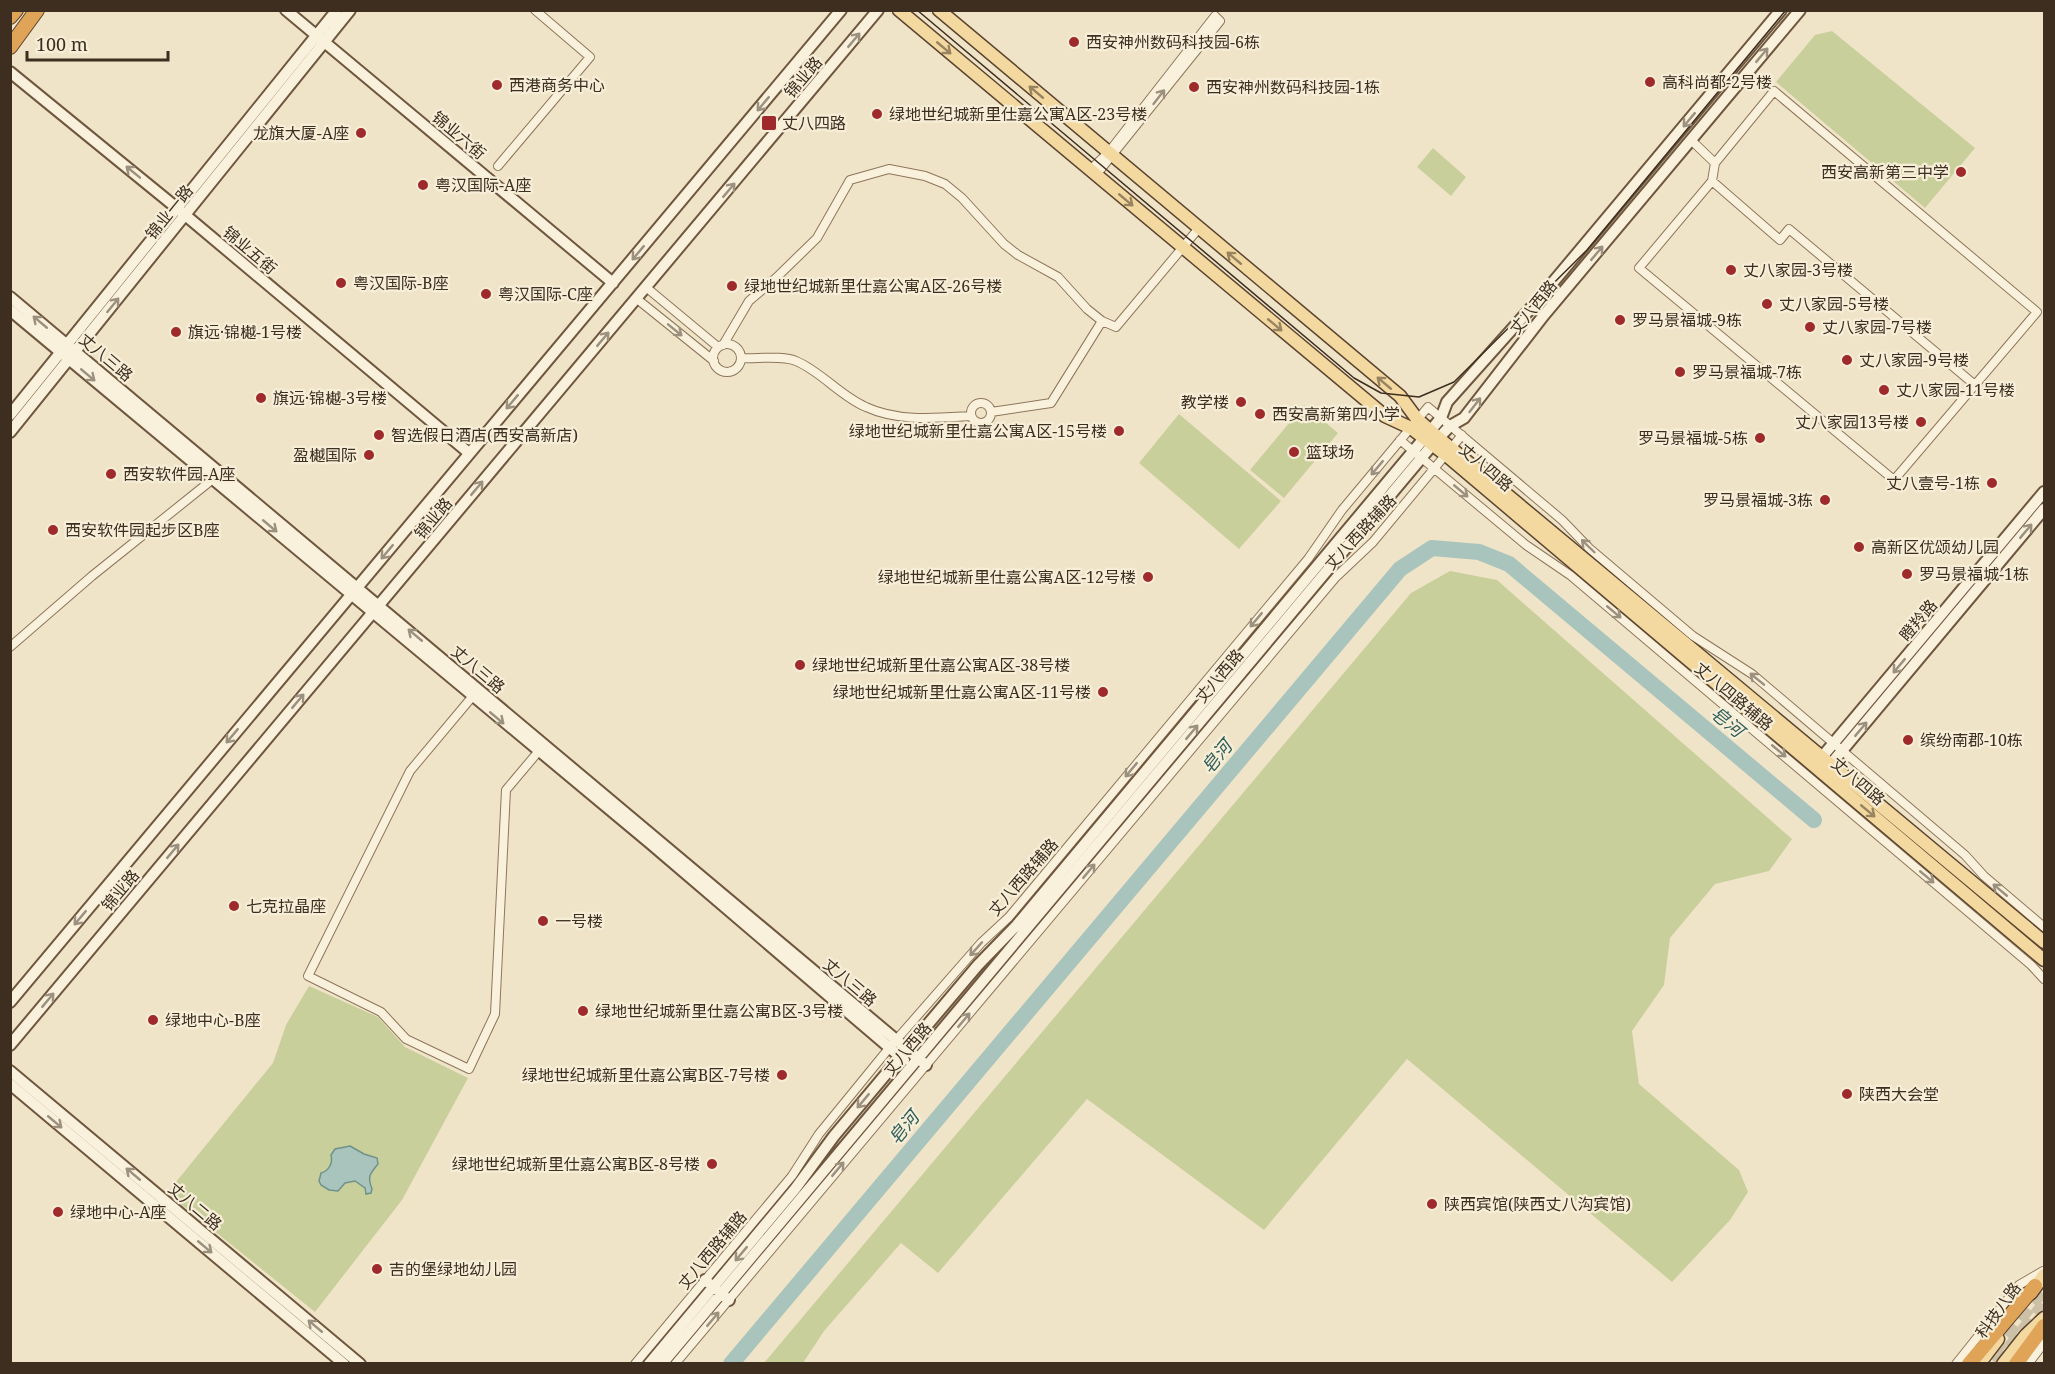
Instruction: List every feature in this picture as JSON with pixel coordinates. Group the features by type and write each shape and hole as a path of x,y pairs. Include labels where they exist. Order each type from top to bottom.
{"highway":[{"path":"10,16 16,10"},
{"path":"10,47 37,10"},
{"path":"1969,1364 2035,1286"},
{"path":"2016,1364 2044,1326"}],"main road":[{"name":"锦业六街","path":"286,10 613,283"},
{"name":"锦业一路","path":"10,416 68,352 182,213 320,39 338,10"},
{"name":"锦业一路","path":"320,39 350,10"},
{"name":"锦业路","path":"10,1002 841,10"},
{"name":"锦业路","path":"10,1045 879,10"},
{"name":"丈八四路","path":"899,10 1385,416 1414,423"},
{"name":"丈八四路","path":"939,10 1400,396 1414,423 1448,452 1823,765 2044,942"},
{"name":"丈八西路","path":"1432,438 1447,402 1539,299 1781,10"},
{"name":"丈八西路","path":"662,1364 834,1136 978,965 1016,926 1417,454 1432,438 1464,418 1544,315 1800,10"},
{"name":"锦业五街","path":"10,72 469,453"},
{"name":"丈八三路","path":"10,297 68,352 213,479 354,590"},
{"name":"丈八三路","path":"10,310 68,352 354,590 472,697 919,1063"},
{"name":"锦业一路","path":"10,432 68,352"},
{"name":"丈八西路","path":"649,1364 919,1063 1417,454"},
{"name":"瞪羚路","path":"1823,765 2044,492"},
{"name":"瞪羚路","path":"1838,747 2044,509"},
{"name":"丈八三路","path":"375,609 893,1044"},
{"name":"丈八四路","path":"1823,765 2044,960"},
{"name":"丈八二路","path":"10,1071 360,1364"},
{"name":"丈八二路","path":"10,1084 344,1364"},
{"name":"科技八路","path":"1979,1364 2013,1320 2044,1273"},
{"path":"2003,1364 2026,1335 2044,1318"}],"street":[{"path":"498,166 590,57 535,10"},
{"path":"1093,173 1110,154 1220,21 1215,16 1110,154"},
{"path":"1774,92 2037,312 1894,480 1639,268 1712,181 1715,164 1774,92"},
{"path":"1691,140 1715,164"},
{"path":"714,361 713,355 749,301 817,238 850,180 889,169 925,176 945,184 962,198 1004,244 1018,255 1058,277 1087,309 1102,321 1116,327 1199,228"},
{"path":"1712,181 1780,240 1789,229 1975,385"},
{"path":"637,299 714,361 720,370 730,371 738,366 741,358 738,349 732,345 721,346 647,288"},
{"path":"991,412 1051,403 1102,321"},
{"path":"741,358 795,360 849,398 867,408 891,415 915,418 971,416"},
{"path":"979,403 986,404 991,412 989,418 981,423 975,421 971,416 973,406 979,403"},
{"name":"丈八四路辅路","path":"1428,407 1562,520 1590,548 1693,636 1752,674 1965,855 1984,876 2044,927"},
{"name":"丈八西路辅路","path":"675,1364 717,1290 819,1134 981,943 1009,917 1308,559 1342,510 1428,407"},
{"name":"丈八西路辅路","path":"919,1063 1336,577 1373,542 1462,435"},
{"name":"丈八四路辅路","path":"1400,440 1526,545 1570,575 2013,950 2044,979"},
{"path":"10,647 92,576 213,479"},
{"path":"472,697 410,771 308,976 381,1012 406,1039 469,1069 495,1014 506,790 538,752"},
{"path":"1956,1364 2019,1285 2044,1273"},
{"name":"丈八西路辅路","path":"635,1364 717,1290"},
{"path":"2028,1364 2044,1343"}],"green space":[{"path":"1832,31 1975,148 1925,208 1776,82 1815,35"},
{"path":"1433,148 1466,177 1451,196 1417,167"},
{"name":"篮球场","path":"1304,405 1338,433 1284,498 1250,470"},
{"path":"1179,414 1281,501 1239,549 1139,463"},
{"path":"1450,571 1497,580 1792,839 1769,871 1715,884 1670,938 1664,985 1632,1031 1639,1084 1739,1170 1748,1192 1730,1220 1672,1282 1407,1059 1264,1230 1087,1099 938,1273 901,1243 824,1331 803,1363 764,1363 1411,593"},
{"path":"309,986 378,1017 405,1047 468,1078 402,1200 315,1312 167,1193 273,1063 286,1025"}],"water":[{"path":"350,1146 377,1158 378,1164 370,1178 371,1193 366,1194 365,1188 355,1181 345,1183 338,1191 329,1190 319,1181 321,1173 330,1166 331,1155 335,1149"}],"waterway":[{"name":"皂河","path":"731,1364 1400,569 1432,548 1479,552 1509,564 1814,820"}],"tunnel":[{"path":"1993,1352 2044,1288"},
{"path":"1997,1364 2044,1305"}],"tram line":[{"path":"917,10 1354,378 1381,393 1419,397 1454,382 1587,250 1786,10"}],"place":[{"name":"西安神州数码科技园-6栋","path":"1074,42"},
{"name":"高科尚都-2号楼","path":"1650,82"},
{"name":"西港商务中心","path":"497,85"},
{"name":"西安神州数码科技园-1栋","path":"1194,87"},
{"name":"绿地世纪城新里仕嘉公寓A区-23号楼","path":"877,114"},
{"name":"丈八四路","path":"769,123"},
{"name":"龙旗大厦-A座","path":"361,133"},
{"name":"西安高新第三中学","path":"1961,172"},
{"name":"粤汉国际-A座","path":"423,185"},
{"name":"丈八家园-3号楼","path":"1731,270"},
{"name":"粤汉国际-B座","path":"341,283"},
{"name":"绿地世纪城新里仕嘉公寓A区-26号楼","path":"732,286"},
{"name":"粤汉国际-C座","path":"486,294"},
{"name":"丈八家园-5号楼","path":"1767,304"},
{"name":"罗马景福城-9栋","path":"1620,320"},
{"name":"丈八家园-7号楼","path":"1810,327"},
{"name":"旗远·锦樾-1号楼","path":"176,332"},
{"name":"丈八家园-9号楼","path":"1847,360"},
{"name":"罗马景福城-7栋","path":"1680,372"},
{"name":"丈八家园-11号楼","path":"1884,390"},
{"name":"旗远·锦樾-3号楼","path":"261,398"},
{"name":"教学楼","path":"1241,402"},
{"name":"西安高新第四小学","path":"1260,414"},
{"name":"丈八家园13号楼","path":"1921,422"},
{"name":"绿地世纪城新里仕嘉公寓A区-15号楼","path":"1119,431"},
{"name":"智选假日酒店(西安高新店)","path":"379,435"},
{"name":"罗马景福城-5栋","path":"1760,438"},
{"name":"篮球场","path":"1294,452"},
{"name":"盈樾国际","path":"369,455"},
{"name":"西安软件园-A座","path":"111,474"},
{"name":"丈八壹号-1栋","path":"1992,483"},
{"name":"罗马景福城-3栋","path":"1825,500"},
{"name":"西安软件园起步区B座","path":"53,530"},
{"name":"高新区优颂幼儿园","path":"1859,547"},
{"name":"罗马景福城-1栋","path":"1907,574"},
{"name":"绿地世纪城新里仕嘉公寓A区-12号楼","path":"1148,577"},
{"name":"绿地世纪城新里仕嘉公寓A区-38号楼","path":"800,665"},
{"name":"绿地世纪城新里仕嘉公寓A区-11号楼","path":"1103,692"},
{"name":"缤纷南郡-10栋","path":"1908,740"},
{"name":"七克拉晶座","path":"234,906"},
{"name":"一号楼","path":"543,921"},
{"name":"绿地世纪城新里仕嘉公寓B区-3号楼","path":"583,1011"},
{"name":"绿地中心-B座","path":"153,1020"},
{"name":"绿地世纪城新里仕嘉公寓B区-7号楼","path":"782,1075"},
{"name":"陕西大会堂","path":"1847,1094"},
{"name":"绿地世纪城新里仕嘉公寓B区-8号楼","path":"712,1164"},
{"name":"陕西宾馆(陕西丈八沟宾馆)","path":"1432,1204"},
{"name":"绿地中心-A座","path":"58,1212"},
{"name":"吉的堡绿地幼儿园","path":"377,1269"}]}
